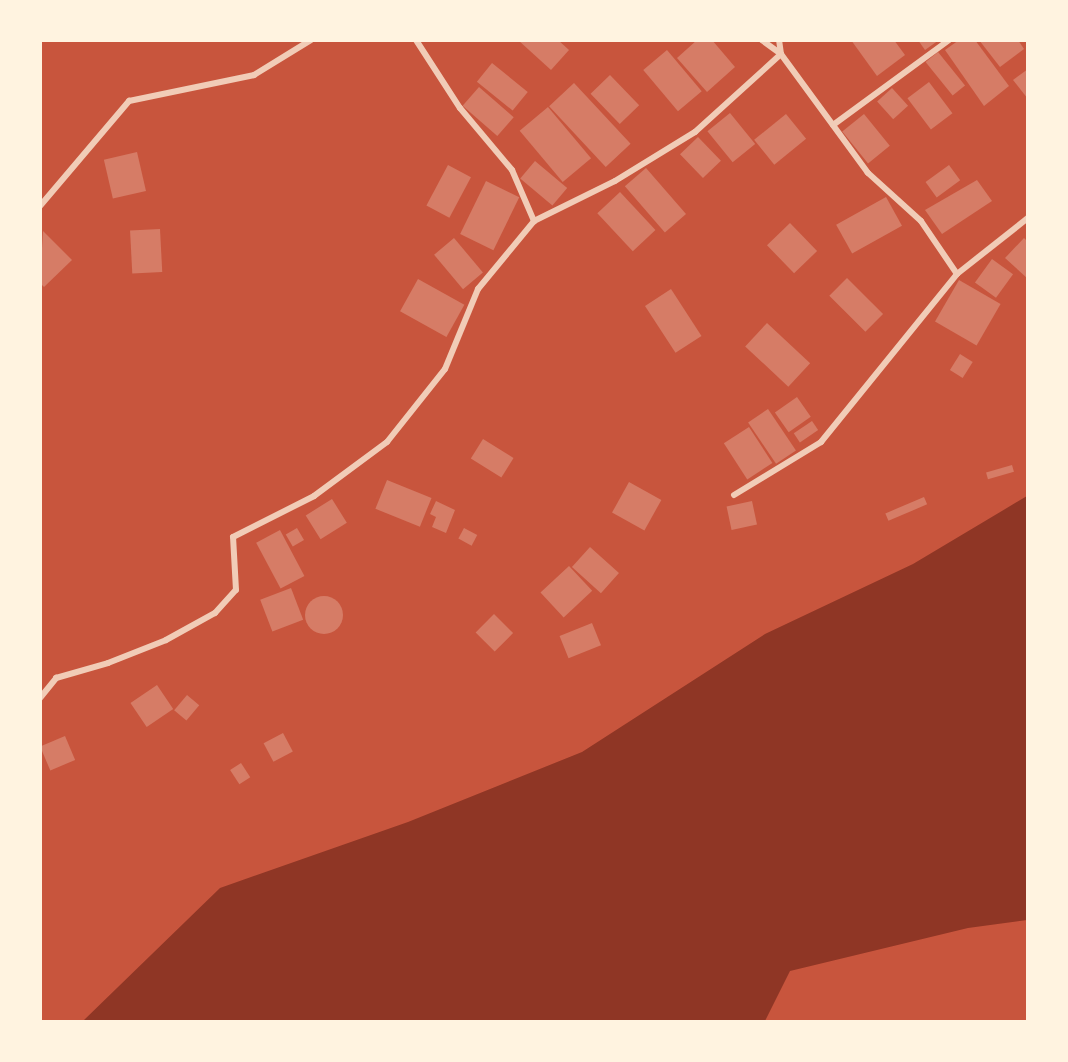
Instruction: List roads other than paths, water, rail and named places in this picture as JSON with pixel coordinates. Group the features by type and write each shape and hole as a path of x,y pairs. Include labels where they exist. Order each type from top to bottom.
{"street":[{"path":"40,206 129,101 254,75 311,40"},
{"path":"416,40 460,108 512,170 534,221"},
{"path":"762,40 781,54 868,173 921,221 957,273"},
{"path":"779,40 781,54"},
{"path":"833,125 949,40"},
{"path":"40,698 56,678 108,663 166,640 215,613 236,590 233,537 314,496 387,442 445,369 478,289 534,221 615,182 695,132 781,54"},
{"path":"734,495 821,442 957,273 1028,218"}]}
